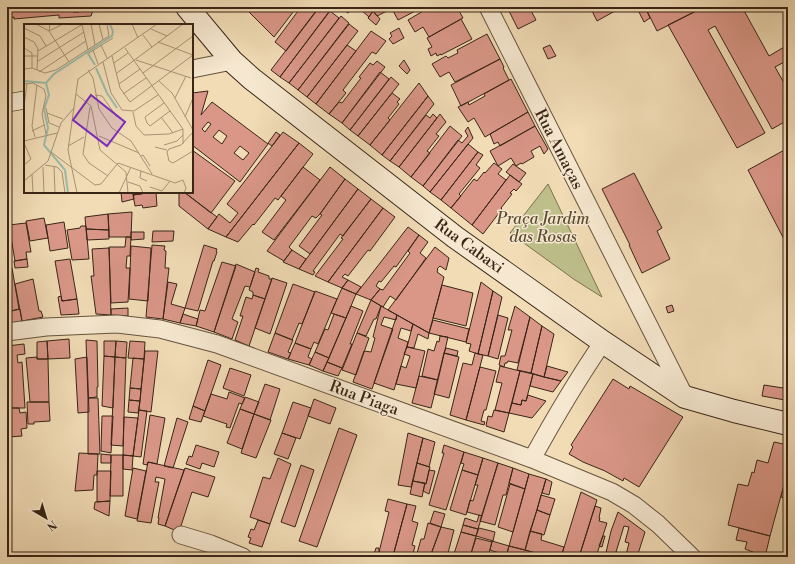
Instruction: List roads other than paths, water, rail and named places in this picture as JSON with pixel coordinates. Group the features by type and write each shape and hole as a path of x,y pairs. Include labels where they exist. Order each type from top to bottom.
{"street":[{"name":"Rua Cabaxi","path":"187,7 232,61 258,84 455,237 603,342 685,397 788,424"},
{"name":"Rua Amaças","path":"488,7 685,397"},
{"path":"193,69 232,61"},
{"path":"7,103 24,100"},
{"name":"Rua Piaga","path":"7,332 46,327 117,324 160,329 218,344 532,459 612,492 634,505 658,524 692,557"},
{"path":"532,459 564,402 603,342"},
{"path":"181,535 211,544 243,557"}],"park label":[{"name":"Praça Jardim das Rosas","path":"543,228"}]}
